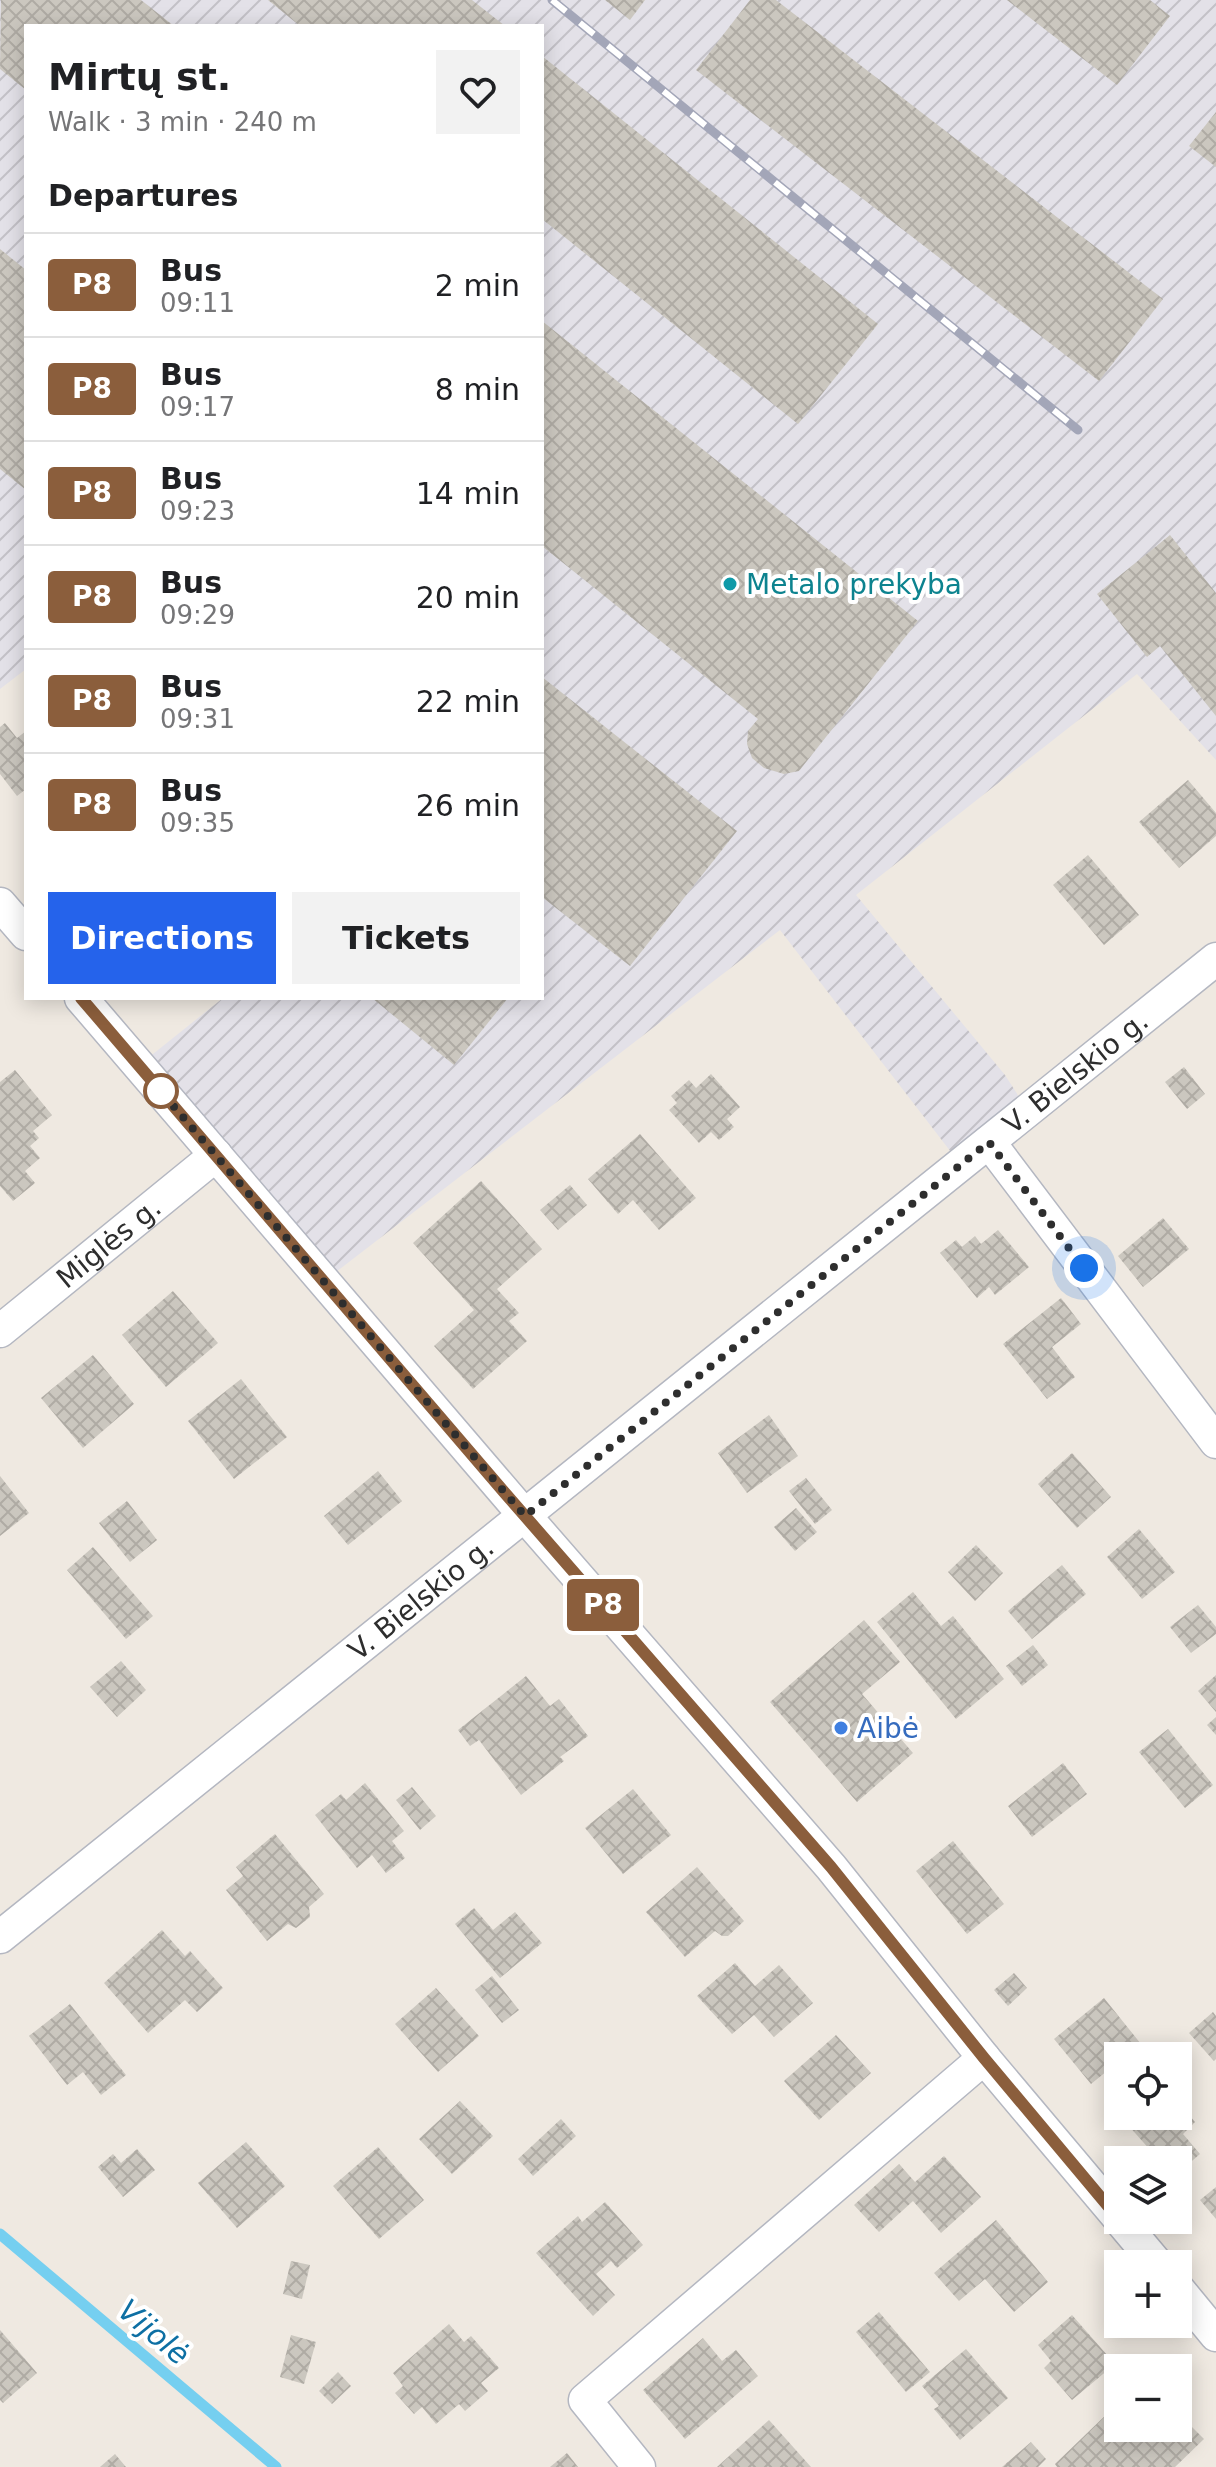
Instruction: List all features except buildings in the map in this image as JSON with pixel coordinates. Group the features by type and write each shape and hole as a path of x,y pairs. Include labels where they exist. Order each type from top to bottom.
{"street":[{"path":"0,904 24,932"},
{"name":"V. Bielskio g.","path":"0,1937 1216,959"},
{"path":"83,1000 831,1867 1104,2201"},
{"path":"989,1142 1216,1442"},
{"name":"Miglės g.","path":"0,1331 216,1155"},
{"path":"639,2467 585,2400 984,2058"},
{"path":"1132,2234 1145,2250"},
{"path":"1192,2306 1216,2335"}],"shaded area":[{"path":"0,0 1216,0 1216,760 1137,674 856,895 1005,1075 1028,1111 961,1165 780,930 323,1282 138,1066 220,1000 544,1000 544,24 24,24 24,671 0,689"}],"waterway":[{"name":"Vijolė","path":"0,2234 276,2467"}],"railway":[{"path":"552,0 1078,430"}],"bus line":[{"name":"P8","path":"83,1000 504,1492 831,1867 1104,2201"}],"place":[{"name":"Metalo prekyba","path":"730,584"},
{"name":"Aibė","path":"841,1728"}],"route":[{"path":"161,1091 158,1088 525,1516 989,1142 1084,1268"}]}
